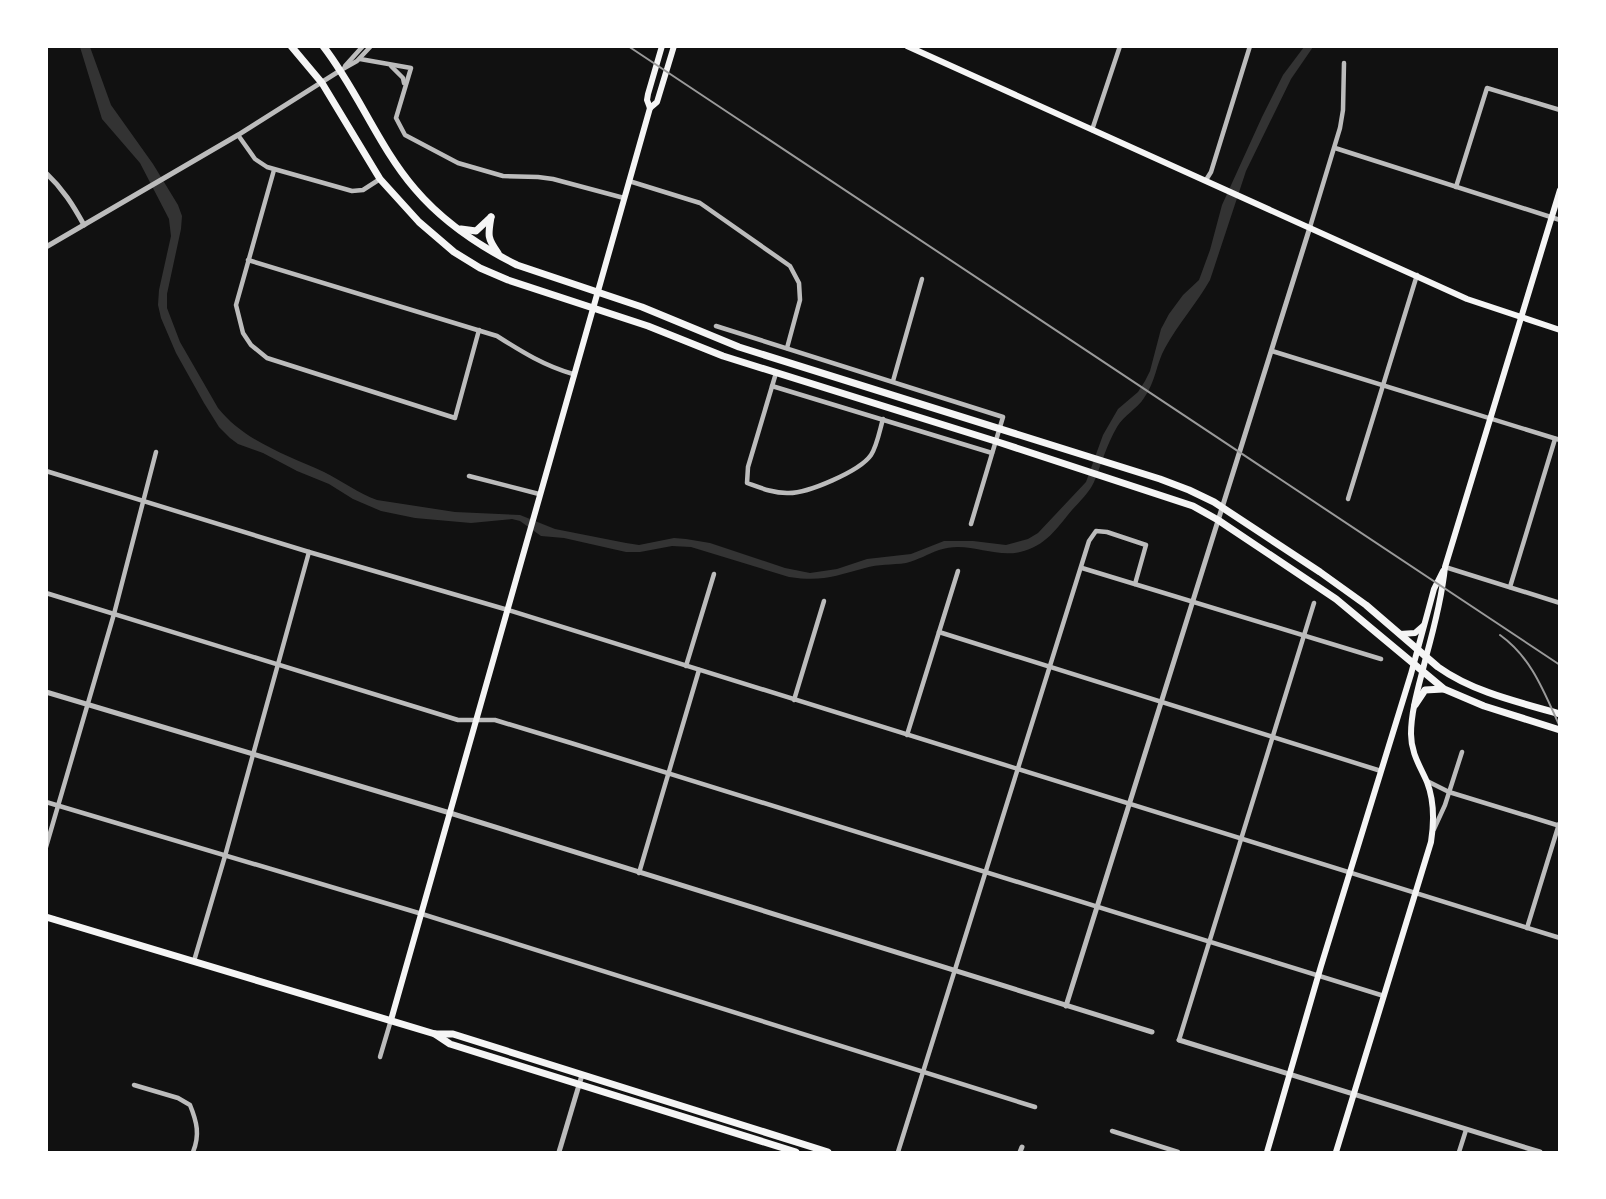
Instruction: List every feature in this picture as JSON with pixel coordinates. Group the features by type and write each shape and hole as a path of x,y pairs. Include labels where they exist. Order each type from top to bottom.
{"main road":[{"path":"291,46 322,83 380,179 419,222 466,261 508,280 593,307 723,356 1186,503 1218,520 1346,606 1444,689 1476,703 1560,730"},
{"path":"323,46 341,70 413,188 456,228 501,257 517,265 665,316 739,348 1182,487 1222,507 1342,587 1451,676 1473,687 1560,714"},
{"path":"650,108 647,100 648,94 662,46"},
{"path":"391,1020 650,108 657,102 674,46"},
{"path":"907,46 1467,299 1560,330"},
{"path":"1336,1152 1416,893 1432,831 1431,801 1411,743 1411,725 1442,594 1445,567 1560,190"},
{"path":"456,228 476,231 491,217 488,234 490,242 501,257"},
{"path":"1267,1152 1436,583 1445,567"},
{"path":"1399,634 1415,633 1423,626"},
{"path":"1415,705 1425,690 1444,689"},
{"path":"46,917 391,1020 435,1034 450,1044 796,1152"},
{"path":"435,1034 453,1034 828,1152"}],"street":[{"path":"341,70 363,46"},
{"path":"46,247 238,135 360,59 371,46"},
{"path":"925,55 928,46"},
{"path":"1092,130 1120,46"},
{"path":"1206,180 1211,172 1250,46"},
{"path":"360,59 411,68 396,118 405,135 446,158 503,176 553,179 624,198"},
{"path":"1066,1006 1335,148 1343,110 1344,63"},
{"path":"390,65 403,78 405,85"},
{"path":"1456,187 1487,88 1560,110"},
{"path":"238,135 255,159 274,170 352,191 363,190 380,179"},
{"path":"1335,148 1560,220"},
{"path":"274,170 236,305 243,333 251,345 267,358 455,417 479,330"},
{"path":"46,173 62,187 84,225"},
{"path":"629,181 704,205 790,266 799,283 800,300 788,348"},
{"path":"248,260 497,336 533,359 549,367 573,374"},
{"path":"1348,499 1417,275"},
{"path":"893,381 922,279"},
{"path":"716,326 1003,417 971,524"},
{"path":"1272,351 1557,440 1510,587"},
{"path":"776,373 748,467 747,483 771,492 790,494 837,479 871,455 883,419"},
{"path":"772,386 992,453"},
{"path":"46,847 114,614 156,452"},
{"path":"46,471 508,610 1560,938"},
{"path":"469,476 539,494"},
{"path":"898,1152 1092,535 1100,530 1146,545 1135,584"},
{"path":"194,961 309,552"},
{"path":"1445,567 1560,603"},
{"path":"1082,568 1381,659"},
{"path":"907,735 958,571"},
{"path":"686,666 714,574"},
{"path":"46,593 458,720 495,720 669,772 1097,908 1384,996"},
{"path":"794,700 824,602"},
{"path":"1314,603 1179,1040 1540,1152"},
{"path":"939,632 1381,771"},
{"path":"639,873 699,670"},
{"path":"46,692 450,813 1152,1032"},
{"path":"1432,831 1449,792 1461,752"},
{"path":"1425,779 1449,792 1559,825 1527,928"},
{"path":"46,802 422,914 1035,1107"},
{"path":"380,1058 391,1020"},
{"path":"559,1152 582,1075"},
{"path":"134,1085 178,1098 190,1105 198,1126 198,1137 193,1152"},
{"path":"1459,1152 1466,1130"},
{"path":"1112,1131 1178,1152"}],"shaded area":[{"path":"80,47 90,47 111,105 153,164 178,205 182,216 181,229 167,294 167,308 180,342 218,408 240,430 267,446 377,500 455,512 520,515 555,529 639,545 674,538 710,543 785,568 810,573 837,569 867,559 911,554 944,541 973,541 1006,545 1028,539 1038,533 1086,482 1103,435 1118,409 1138,392 1145,381 1150,371 1161,329 1169,314 1183,295 1199,280 1222,205 1283,75 1304,47 1313,47 1291,79 1246,171 1210,280 1165,348 1144,398 1117,427 1092,486 1055,530 1037,546 1020,552 1000,553 949,547 906,563 875,566 811,579 789,577 691,547 672,546 640,552 626,552 564,538 541,536 520,521 512,519 471,523 415,518 381,511 263,453 238,444 219,427 204,403 176,353 161,318 158,305 159,290 171,236 169,219 140,163 102,119"}],"railway":[{"path":"628,46 1560,665"},
{"path":"1500,635 1521,654 1529,665 1560,727"}]}
